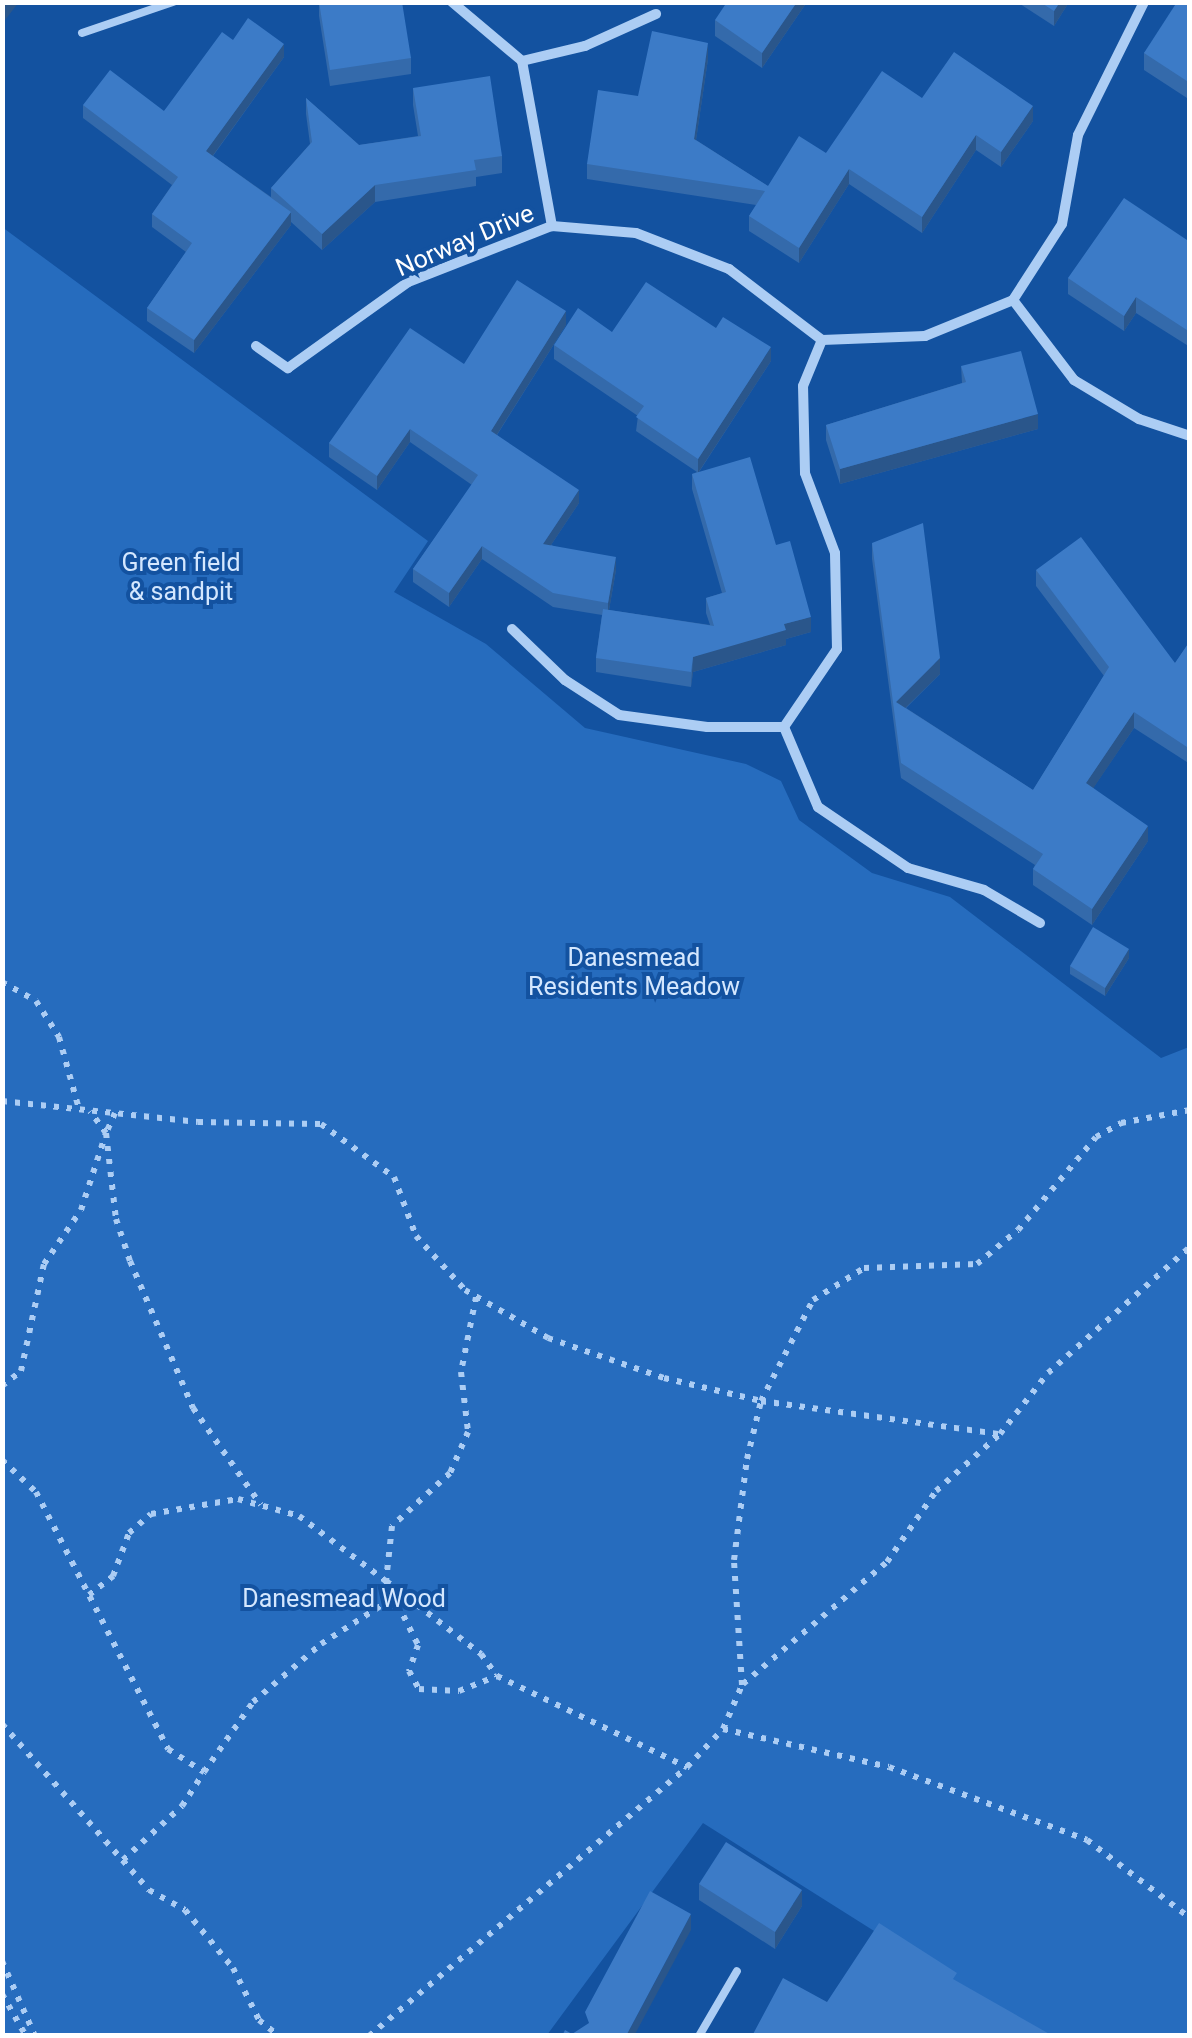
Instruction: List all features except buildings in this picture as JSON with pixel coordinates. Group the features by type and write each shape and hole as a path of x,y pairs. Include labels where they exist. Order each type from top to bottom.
{"street":[{"path":"452,2 522,62 552,226"},
{"path":"784,727 837,649 834,553 805,474 803,386 822,340 925,336 1014,300 1062,224 1078,135 1144,2"},
{"path":"522,62 585,46 656,14"},
{"name":"Norway Drive","path":"256,346 288,368 408,282 552,226 636,232 728,269 822,340"},
{"path":"1014,300 1074,380 1139,419 1190,436"},
{"path":"512,629 564,680 619,715 706,727 784,727"},
{"path":"784,727 818,807 908,868 984,890 1040,924"}],"lane":[{"path":"82,33 173,2"},
{"path":"699,2036 737,1971"}],"path":[{"path":"2,982 36,1001 59,1037 79,1109"},
{"path":"2,1102 115,1113 321,1124 394,1177 416,1236 476,1296 548,1338 664,1378 761,1401 1000,1434"},
{"path":"90,1110 106,1133 116,1219 130,1261 193,1408 262,1506"},
{"path":"369,2036 687,1767 723,1728 742,1685 736,1512 761,1401 813,1300 850,1273 977,1264 1018,1230 1096,1137 1121,1122 1190,1110"},
{"path":"2,1386 21,1371 44,1264 81,1210 115,1113"},
{"path":"742,1685 887,1562 936,1491 1000,1434 1048,1373 1190,1248"},
{"path":"476,1296 461,1372 468,1432 450,1472 392,1526 386,1582 418,1645 409,1671 418,1688 460,1691 497,1676"},
{"path":"2,1460 36,1492 168,1749 204,1772"},
{"path":"89,1595 113,1576 128,1533 151,1514 238,1499 299,1516 482,1654 497,1676 687,1767"},
{"path":"124,1860 182,1806 253,1702 321,1644 393,1598"},
{"path":"2,1724 149,1890 185,1910 233,1968 260,2020 278,2036"},
{"path":"723,1728 889,1767 1087,1840 1190,1918"},
{"path":"2,1961 35,2036"},
{"path":"2,1994 26,2036"}],"green space":[{"path":"2,227 428,541 394,592 486,644 585,728 746,764 781,781 799,820 872,873 950,897 1161,1058 1189,1047 1189,2035 1039,2035 703,1823 547,2035 3,2035"}],"park label":[{"name":"Green field & sandpit","path":"181,578"},
{"name":"Danesmead Residents Meadow","path":"634,974"},
{"name":"Danesmead Wood","path":"344,1599"}]}
